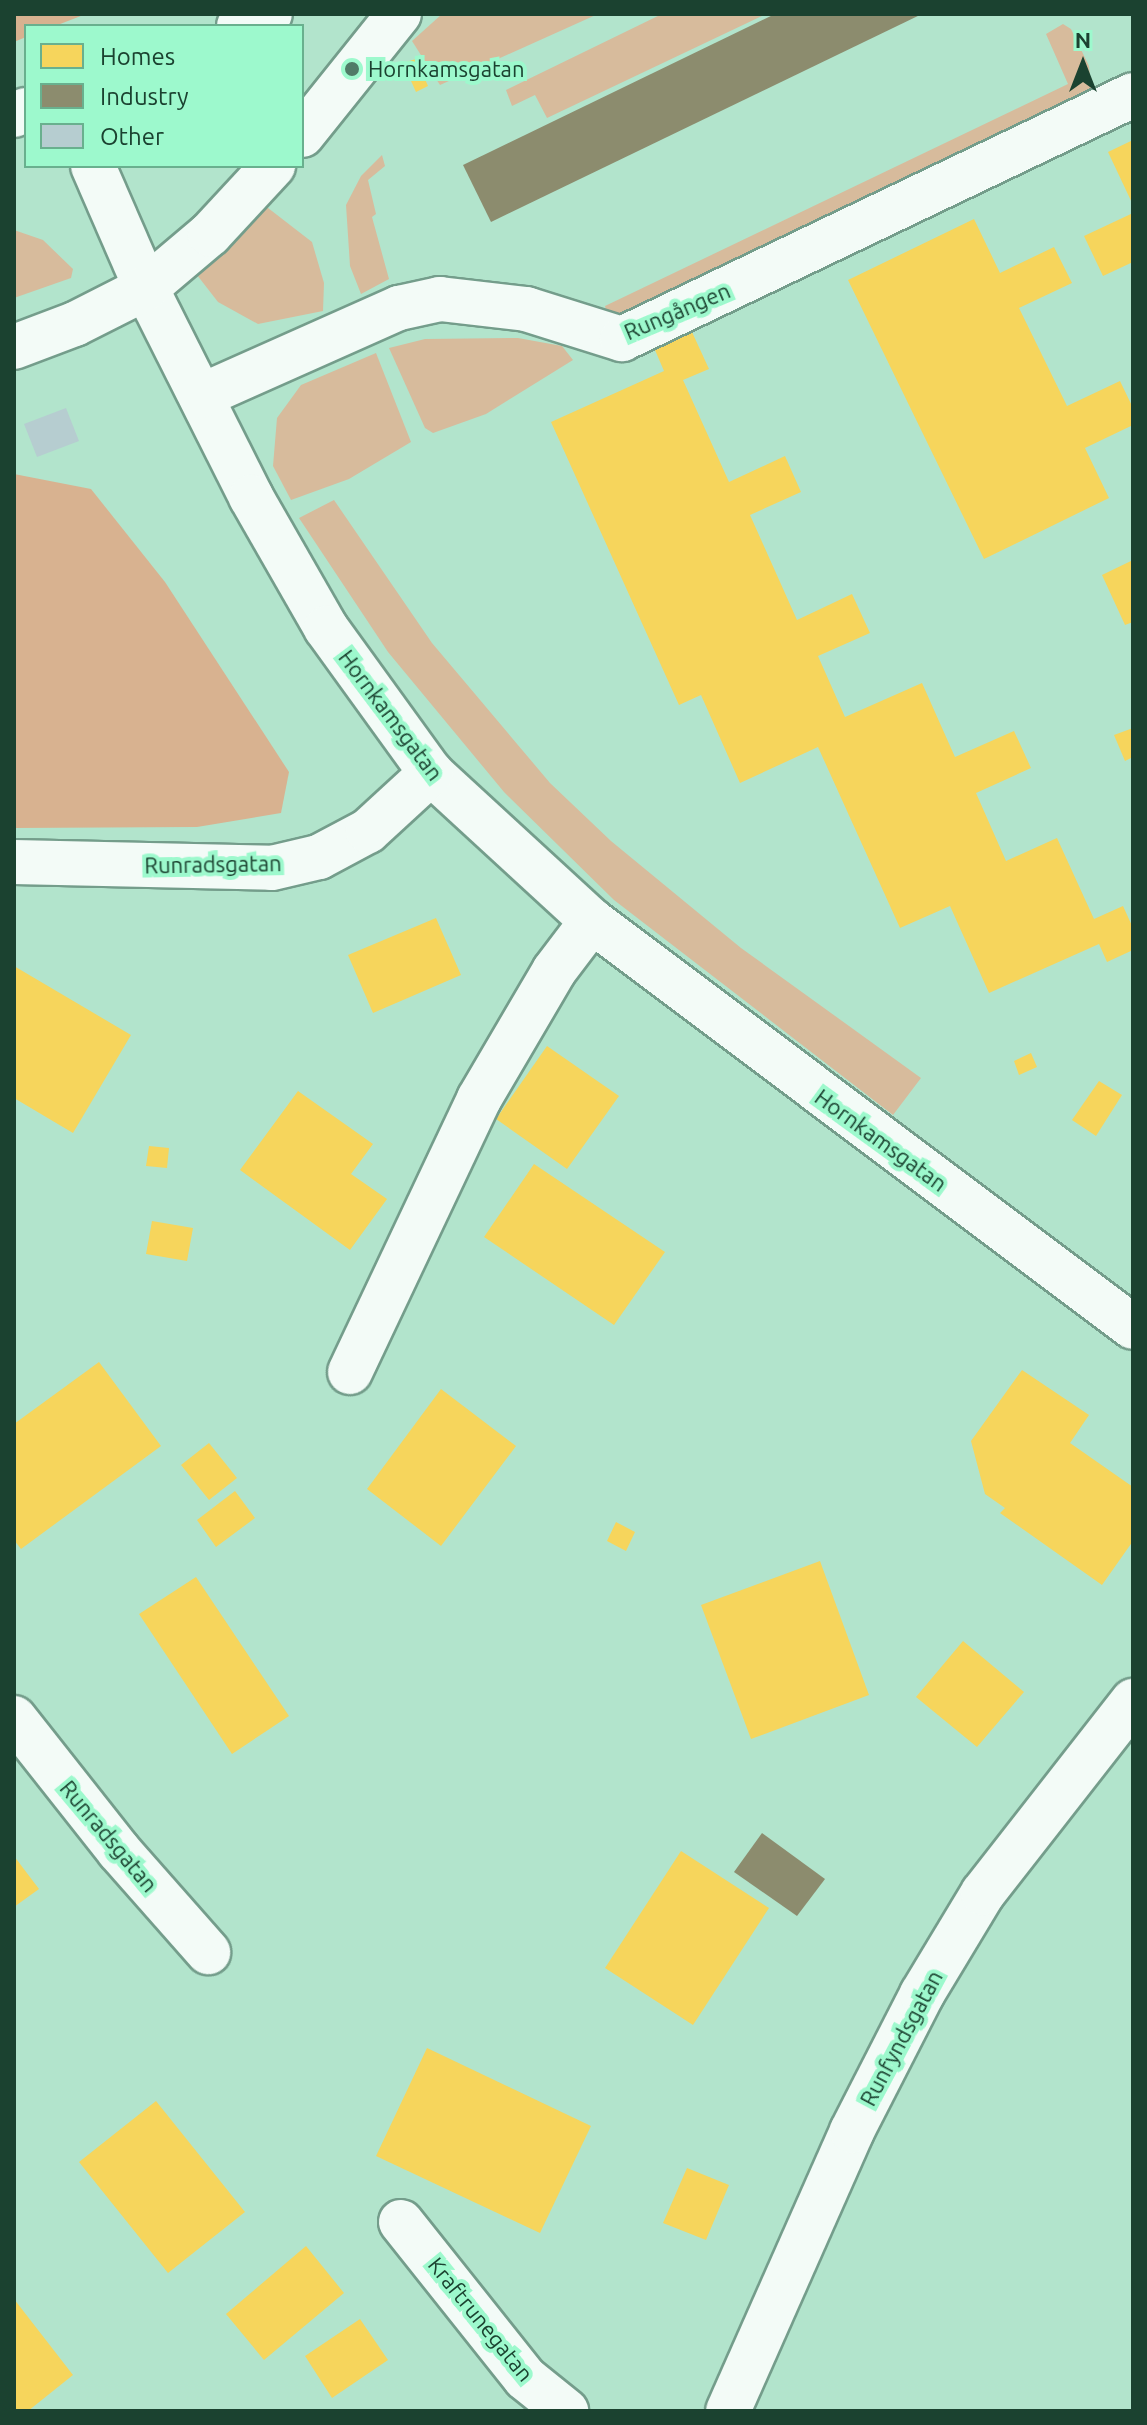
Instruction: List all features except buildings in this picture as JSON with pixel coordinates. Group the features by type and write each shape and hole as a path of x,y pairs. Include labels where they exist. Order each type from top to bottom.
{"street":[{"path":"244,24 270,14"},
{"path":"304,133 399,14"},
{"name":"Rungången","path":"201,396 399,308 440,299 526,309 622,339 1133,95"},
{"name":"Hornkamsgatan","path":"94,168 146,288 326,628 431,773 592,921 1133,1327"},
{"path":"14,347 75,324 146,288 210,234 271,168"},
{"name":"Runradsgatan","path":"14,862 272,868 319,857 368,831 431,773"},
{"path":"350,1372 479,1099 554,971 592,921"},
{"name":"Runfyndsgatan","path":"728,2411 852,2131 922,1994 983,1893 1133,1701"},
{"name":"Runradsgatan","path":"14,1718 119,1851 208,1952"},
{"name":"Kraftrunegatan","path":"401,2222 525,2378 566,2411"}],"shaded area":[{"path":"14,14 86,14 60,24 24,24 24,38 14,42"},
{"path":"442,14 598,14 440,85 412,41"},
{"path":"662,14 766,14 547,118 535,95 512,106 506,90"},
{"path":"1063,24 1071,29 1089,66 1092,96 623,322 608,317 605,306 1068,84 1046,34"},
{"path":"382,155 385,166 368,180 376,214 372,217 389,279 361,294 350,266 346,205 361,176"},
{"path":"259,201 312,242 324,283 323,311 258,324 218,302 197,275"},
{"path":"14,230 43,240 73,269 71,278 14,298"},
{"path":"518,338 562,346 573,360 486,414 433,433 425,428 389,348 425,339"},
{"path":"376,353 411,442 349,479 291,500 273,466 277,418 301,385"},
{"path":"14,474 91,489 165,582 289,772 281,813 197,827 14,828"},
{"path":"334,500 432,643 550,783 611,841 741,948 921,1078 893,1115 614,900 504,792 388,652 299,518"}],"place":[{"name":"Hornkamsgatan","path":"352,69"}]}
